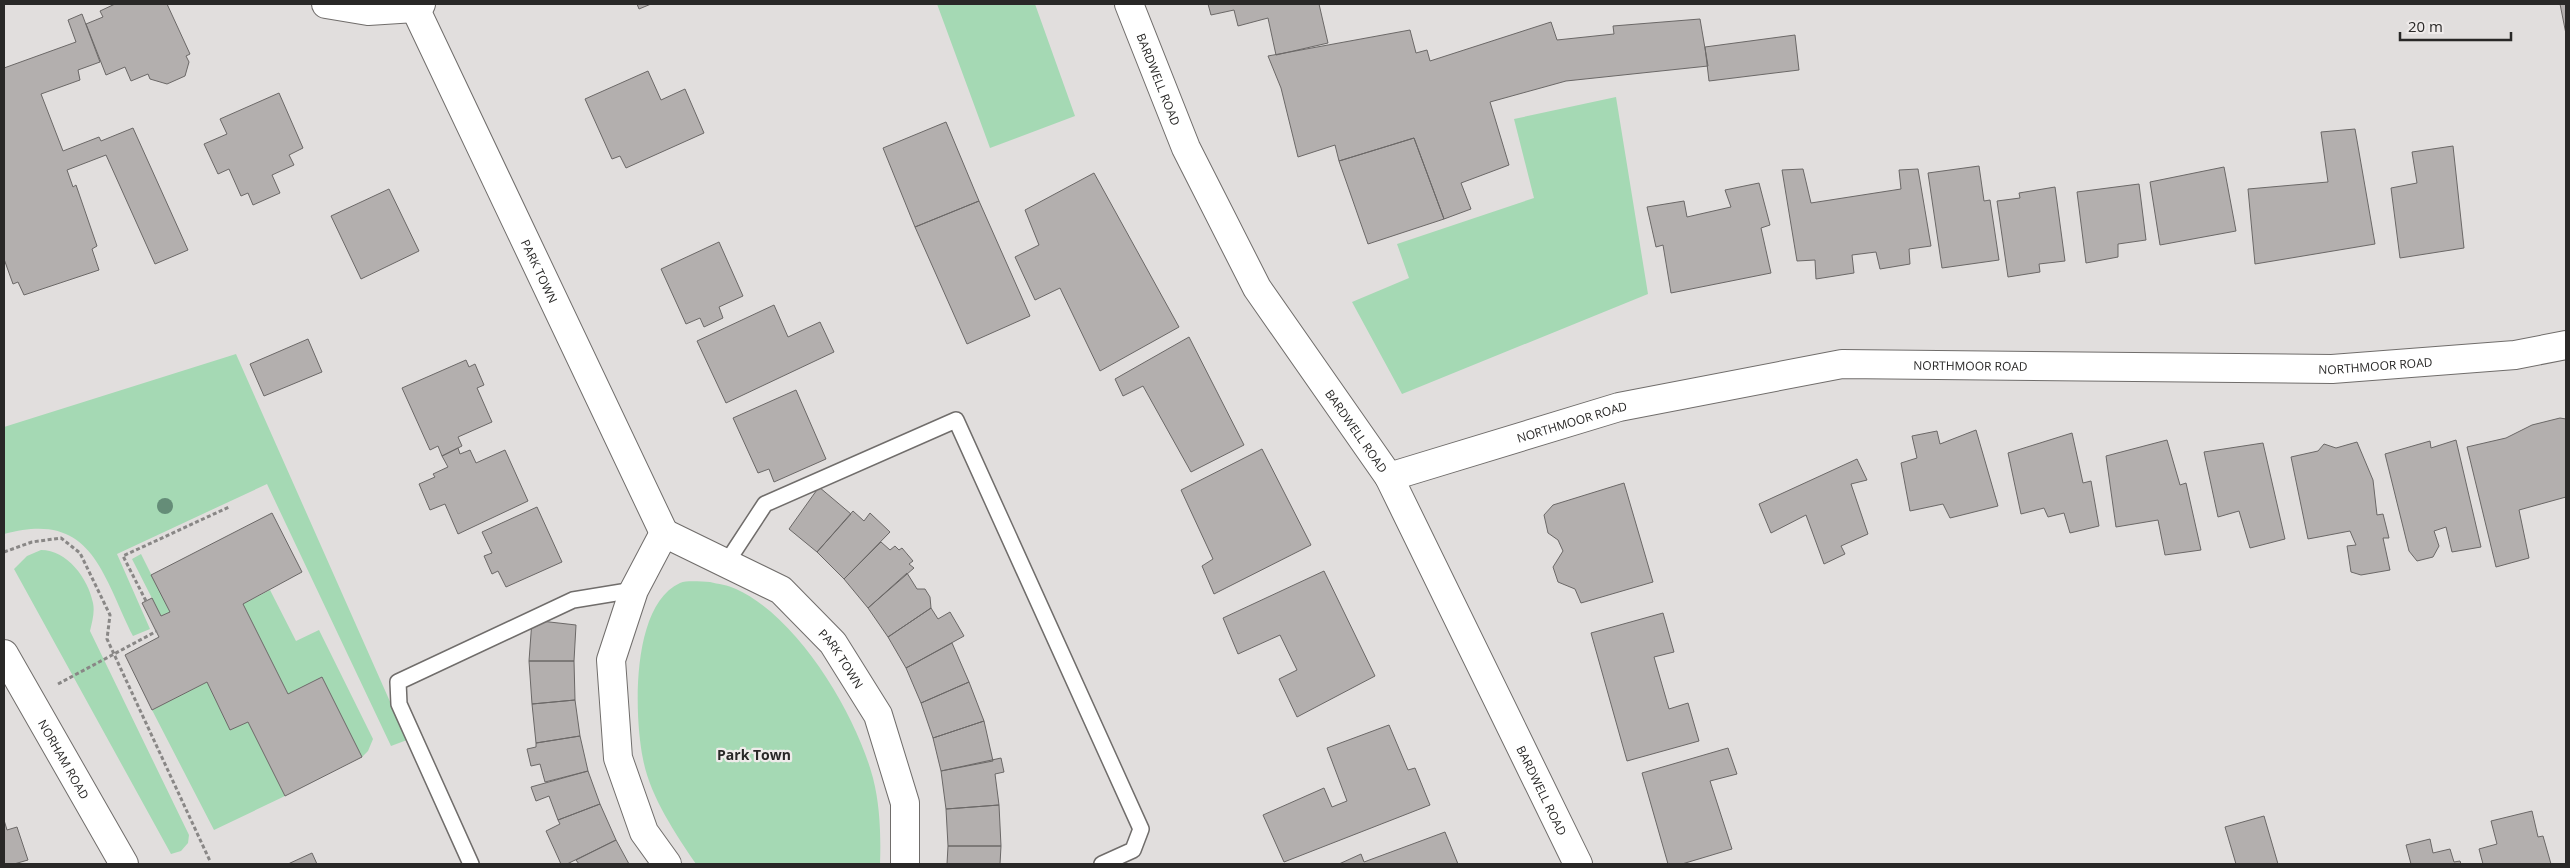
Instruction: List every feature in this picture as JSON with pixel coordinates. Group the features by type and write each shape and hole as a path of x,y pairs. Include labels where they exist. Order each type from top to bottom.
{"street":[{"name":"PARK TOWN","path":"326,4 368,11 418,6 664,534 727,562 781,590 833,643 878,715 905,803 905,864"},
{"name":"BARDWELL ROAD","path":"1129,4 1186,148 1257,288 1389,477 1578,864"},
{"name":"NORTHMOOR ROAD","path":"1389,477 1619,407 1842,364 2332,369 2515,355 2566,345"},
{"path":"664,534 634,590 611,660 618,758 644,832 666,864"},
{"name":"NORHAM ROAD","path":"4,654 29,701 124,864"}],"lane":[{"path":"727,562 765,504 956,420 1141,829 1133,850 1102,864"},
{"path":"471,864 399,704 398,682 573,600 634,590"}],"path":[{"path":"146,601 123,556 229,508"},
{"path":"4,552 32,542 61,538 80,553 110,615 107,639 210,861"},
{"path":"29,701 114,652 157,631"}],"green space":[{"path":"937,4 1035,4 1075,116 990,148"},
{"path":"1616,97 1648,294 1402,394 1352,302 1409,278 1397,244 1534,198 1514,119"},
{"path":"236,354 407,740 391,746 267,484 117,554 150,629 133,636 101,569 89,552 75,539 56,531 33,529 4,534 4,427"},
{"path":"41,550 50,551 68,560 86,584 94,606 90,631 189,835 188,843 181,851 171,854 14,569 27,556"},
{"path":"141,554 170,612 161,616 132,559"},
{"path":"683,582 710,582 736,589 759,603 781,621 802,644 839,697 865,753 873,778 879,821 880,864 696,864 672,827 651,787 646,773 640,740 638,690 644,637 652,614 664,595"},
{"path":"270,590 296,641 319,630 373,739 368,751 362,757 322,677 288,694 243,604"},
{"path":"207,682 230,730 248,722 285,796 214,830 152,710"}],"building":[{"path":"115,4 167,4 190,54 186,56 189,62 185,76 167,84 150,79 148,74 131,81 125,67 106,75 86,24 103,17 100,11"},
{"path":"637,4 651,4 639,9"},
{"path":"1208,4 1319,4 1328,43 1276,55 1268,18 1238,26 1234,10 1211,15"},
{"path":"2560,4 2566,4 2566,34"},
{"path":"82,14 100,62 78,70 80,80 41,94 63,151 99,137 101,141 133,128 188,250 155,264 106,155 67,170 73,187 76,185 97,246 92,249 99,270 24,295 18,282 13,284 4,259 4,68 76,42 68,20"},
{"path":"1700,19 1708,66 1566,81 1490,102 1509,165 1461,183 1471,209 1444,219 1414,138 1339,161 1335,145 1298,157 1281,88 1268,56 1410,30 1416,53 1427,50 1430,61 1551,22 1557,40 1614,34 1613,26"},
{"path":"1795,35 1799,70 1709,81 1705,47"},
{"path":"648,71 661,100 685,89 704,133 626,168 620,156 612,159 585,99"},
{"path":"279,93 303,148 289,155 294,165 272,175 280,193 253,205 248,193 241,196 229,169 218,174 204,144 227,134 220,119"},
{"path":"946,122 979,201 915,227 883,148"},
{"path":"2355,129 2375,244 2255,264 2248,189 2328,182 2321,132"},
{"path":"1414,138 1444,219 1368,244 1339,161"},
{"path":"2453,146 2464,248 2400,258 2391,188 2417,183 2412,152"},
{"path":"1979,166 1984,201 1990,200 1999,260 1942,268 1928,173"},
{"path":"2224,167 2236,231 2160,245 2150,182"},
{"path":"1803,169 1811,203 1901,189 1899,170 1918,169 1931,246 1909,249 1910,264 1880,269 1876,252 1852,255 1854,273 1816,279 1815,260 1797,261 1782,170"},
{"path":"1094,173 1179,327 1100,371 1060,288 1035,300 1015,257 1039,245 1025,210"},
{"path":"1759,183 1770,225 1761,228 1771,273 1671,293 1663,245 1656,247 1647,207 1684,201 1687,217 1731,207 1725,190"},
{"path":"2139,184 2146,240 2118,244 2118,257 2086,263 2077,192"},
{"path":"2055,187 2065,261 2039,264 2040,272 2008,277 1997,201 2020,198 2019,193"},
{"path":"389,189 419,251 361,279 331,216"},
{"path":"979,201 1030,316 967,344 915,227"},
{"path":"719,242 743,296 719,307 723,318 704,327 700,318 686,324 661,269"},
{"path":"774,305 788,337 820,322 834,352 726,403 697,341"},
{"path":"1189,337 1244,445 1191,472 1143,386 1123,396 1115,379"},
{"path":"308,339 322,372 264,396 250,364"},
{"path":"466,360 469,367 475,364 484,385 477,388 492,422 458,437 462,446 442,456 438,446 430,450 402,388"},
{"path":"796,390 826,459 774,482 769,469 758,473 733,418"},
{"path":"2560,418 2566,419 2566,497 2519,510 2529,558 2496,567 2467,447 2506,438 2532,425"},
{"path":"1976,430 1998,506 1950,518 1943,504 1910,511 1901,463 1917,458 1912,436 1937,431 1940,444"},
{"path":"2072,433 2083,483 2091,481 2099,526 2070,533 2064,513 2048,517 2044,508 2021,514 2008,453"},
{"path":"2167,440 2180,485 2186,483 2201,550 2165,555 2158,520 2116,527 2106,456"},
{"path":"2456,440 2481,547 2452,552 2446,527 2434,531 2439,546 2433,557 2417,561 2409,551 2385,454 2430,441 2431,448"},
{"path":"2357,442 2373,480 2377,515 2383,514 2389,538 2383,538 2390,570 2361,575 2351,572 2347,546 2356,545 2350,531 2308,539 2291,457 2318,451 2324,444 2336,448"},
{"path":"2263,443 2285,539 2250,548 2239,511 2218,517 2204,452"},
{"path":"458,448 460,454 470,450 476,463 505,450 528,501 458,534 445,504 430,510 419,484 435,477 433,474 448,467 442,456"},
{"path":"1262,449 1311,545 1214,594 1202,566 1213,559 1181,490"},
{"path":"1857,459 1867,480 1851,484 1868,534 1841,546 1845,554 1824,564 1806,515 1771,533 1759,504"},
{"path":"1624,483 1653,582 1581,603 1575,589 1558,582 1553,567 1563,551 1558,540 1548,533 1544,515 1553,505"},
{"path":"819,487 851,514 817,552 789,529"},
{"path":"537,507 562,562 506,587 498,571 492,574 484,556 492,553 482,532"},
{"path":"853,511 864,521 870,513 890,532 844,579 817,552"},
{"path":"272,513 302,572 243,604 288,694 322,677 362,757 285,796 248,722 230,730 207,682 152,710 125,655 159,637 142,603 152,598 161,616 170,612 151,575"},
{"path":"881,542 890,550 895,546 899,550 902,548 913,561 909,564 914,568 868,608 844,579"},
{"path":"1324,571 1375,676 1297,717 1279,679 1297,670 1280,635 1238,654 1223,618"},
{"path":"907,573 917,589 925,589 930,597 931,608 888,637 868,608"},
{"path":"931,608 938,619 950,612 964,636 906,668 888,637"},
{"path":"1663,613 1674,652 1654,657 1669,709 1688,703 1699,741 1627,761 1591,633"},
{"path":"532,620 576,625 574,661 529,661"},
{"path":"952,643 969,682 921,703 906,668"},
{"path":"529,661 574,661 575,700 532,704"},
{"path":"969,682 984,721 933,738 921,703"},
{"path":"575,700 580,736 536,743 532,704"},
{"path":"984,721 993,761 941,771 933,738"},
{"path":"1389,725 1408,770 1415,768 1430,805 1284,862 1263,815 1324,788 1332,807 1347,801 1327,748"},
{"path":"580,736 588,771 545,782 540,764 531,766 527,749 536,747 536,743"},
{"path":"1728,748 1737,774 1710,781 1732,849 1682,864 1668,864 1642,773"},
{"path":"1001,758 1004,772 995,774 999,805 946,809 941,771"},
{"path":"588,771 600,804 558,820 549,796 536,801 531,787"},
{"path":"600,804 616,840 567,864 561,864 546,831 560,824 558,820"},
{"path":"999,805 1001,846 948,846 946,809"},
{"path":"2532,811 2538,837 2543,836 2551,864 2483,864 2479,849 2497,844 2491,821"},
{"path":"2264,816 2278,864 2236,864 2225,827"},
{"path":"4,820 7,830 17,827 28,860 14,864 4,864"},
{"path":"1445,832 1458,864 1339,864 1361,854 1364,862"},
{"path":"2430,839 2433,853 2450,849 2454,862 2460,861 2461,864 2411,864 2406,845"},
{"path":"616,840 629,864 579,864 576,860"},
{"path":"948,846 1001,846 1000,864 947,864"},
{"path":"312,853 317,864 288,864"}],"district":[{"name":"Park Town","path":"754,754"}]}
